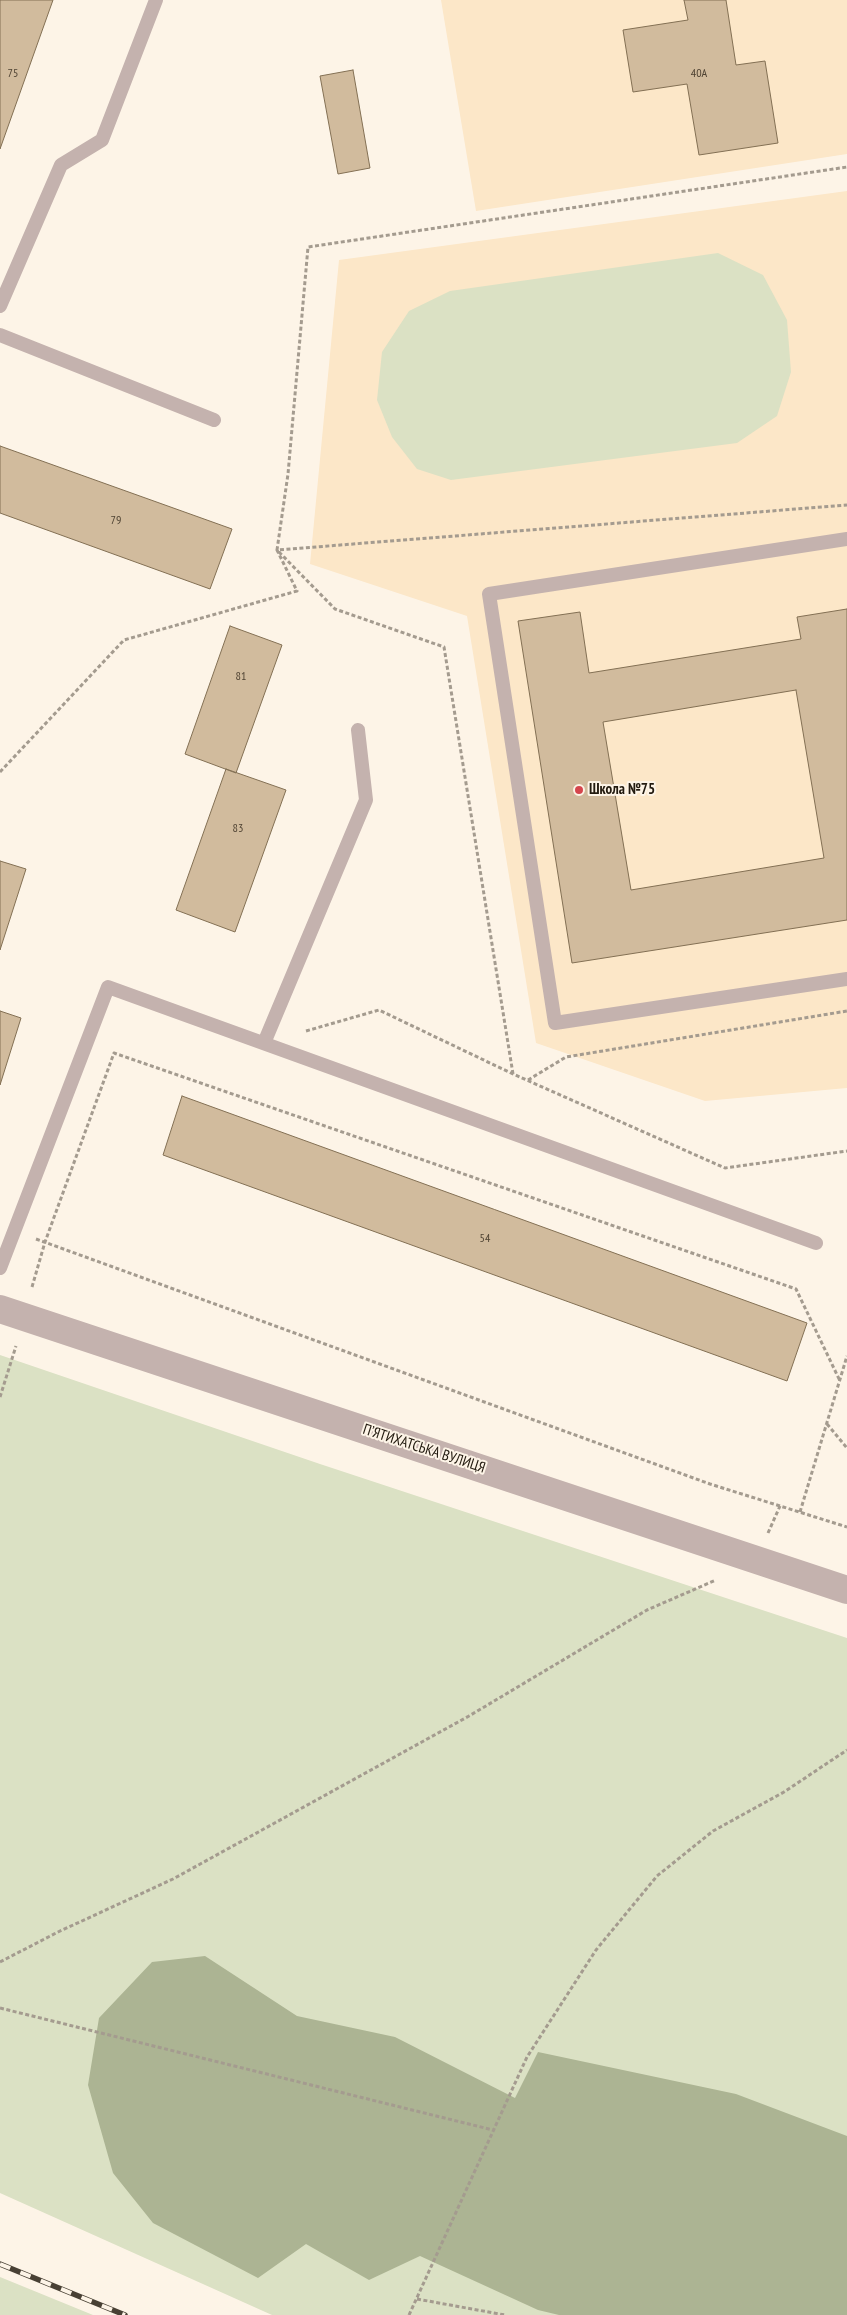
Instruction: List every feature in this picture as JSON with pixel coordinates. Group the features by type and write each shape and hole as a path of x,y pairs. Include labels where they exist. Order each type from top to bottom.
{"street":[{"name":"П’ЯТИХАТСЬКА ВУЛИЦЯ","path":"0,1309 757,1558 847,1590"}],"lane":[{"path":"0,306 61,165 102,140 156,0"},
{"path":"0,335 214,420"},
{"path":"847,539 489,594 555,1023 847,979"},
{"path":"264,1043 366,800 358,730"},
{"path":"0,1268 108,987 816,1244"}],"path":[{"path":"0,772 124,640 296,592 277,550 288,474 308,247 847,167"},
{"path":"277,550 847,505"},
{"path":"277,550 335,609 444,647 513,1074"},
{"path":"264,1043 379,1010 513,1074 725,1168 847,1151"},
{"path":"527,1080 566,1057 847,1011"},
{"path":"45,1242 114,1053 796,1289 840,1381"},
{"path":"13,1232 710,1484 847,1527"},
{"path":"800,1512 847,1356"},
{"path":"827,1423 847,1448"},
{"path":"0,1962 58,1932 173,1879 469,1716 647,1610 706,1586 757,1558 780,1506"},
{"path":"409,2315 527,2057 596,1950 657,1876 713,1831 784,1792 847,1750"},
{"path":"0,2008 493,2130"},
{"path":"417,2299 504,2315"}],"shaded area":[{"path":"441,0 847,0 847,154 476,211"},
{"path":"847,191 847,1088 705,1101 536,1043 467,616 310,564 339,260"}],"green space":[{"path":"718,253 763,275 787,320 791,372 777,416 737,443 451,480 417,469 392,437 377,400 382,352 409,311 450,291"},
{"path":"0,1355 320,1464 847,1638 847,2315 272,2315 0,2193"},
{"path":"205,1956 297,2016 395,2037 515,2098 538,2052 736,2094 847,2136 847,2315 559,2315 538,2310 420,2256 369,2280 306,2244 258,2278 153,2223 113,2173 88,2085 99,2018 152,1962"},
{"path":"0,2277 93,2315 0,2315"}],"building":[{"path":"0,0 53,0 0,149"},
{"path":"684,0 726,0 736,65 765,61 778,143 699,155 687,84 633,92 623,30 688,20"},
{"path":"353,70 370,168 338,174 320,76"},
{"path":"0,446 232,529 210,589 0,513"},
{"name":"Школа №75","path":"847,609 847,920 572,963 518,621 580,612 589,673 801,639 797,617","holes":["796,690 824,858 631,890 603,722"]},
{"path":"230,626 282,645 236,773 185,754"},
{"path":"226,769 286,790 235,932 176,910"},
{"path":"0,861 26,869 0,950"},
{"path":"0,1011 21,1018 0,1085"},
{"path":"182,1096 807,1323 787,1381 163,1155"}],"railway":[{"path":"0,2264 125,2315"}],"place":[{"name":"Школа №75","path":"579,790"}]}
